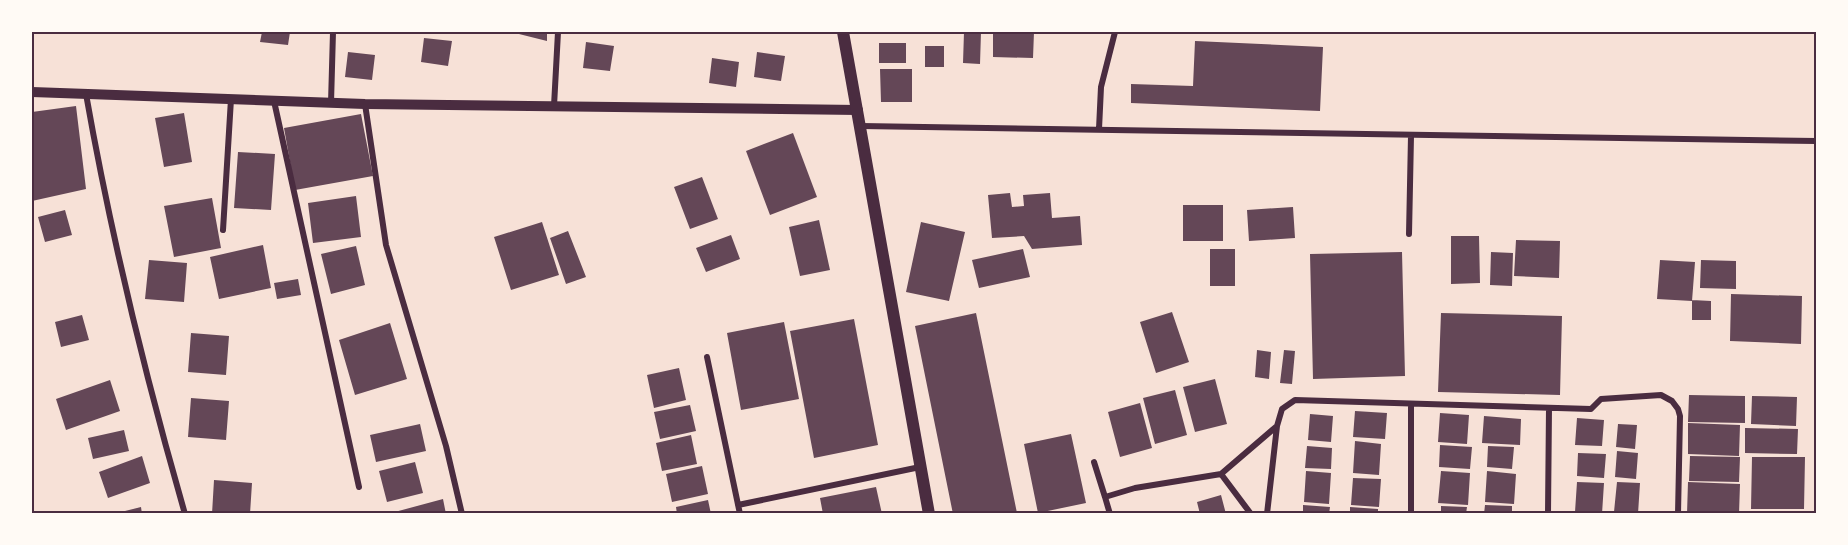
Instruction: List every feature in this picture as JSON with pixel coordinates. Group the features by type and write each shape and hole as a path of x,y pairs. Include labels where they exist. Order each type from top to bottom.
{"main road":[{"path":"843,32 929,513"}],"street":[{"path":"331,103 333,32"},
{"path":"554,106 558,32"},
{"path":"1099,129 1101,87 1115,32"},
{"path":"32,92 365,104 858,110"},
{"path":"86,94 104,193 125,287 185,513"},
{"path":"223,230 231,99"},
{"path":"274,101 359,487"},
{"path":"365,104 386,245 446,446 462,513"},
{"path":"861,126 1816,141"},
{"path":"1409,234 1412,136"},
{"path":"707,357 740,513"},
{"path":"1267,513 1277,426 1282,409 1295,400 1591,409 1601,399 1661,395 1672,401 1680,416 1678,513"},
{"path":"1411,404 1411,513"},
{"path":"1548,513 1549,408"},
{"path":"1105,497 1135,488 1221,474 1277,426"},
{"path":"1094,462 1110,513"},
{"path":"738,505 921,467"},
{"path":"1221,474 1251,513"}],"building":[{"path":"262,32 290,32 288,45 260,42"},
{"path":"511,32 547,32 547,41"},
{"path":"964,32 981,32 980,64 963,63"},
{"path":"993,32 1034,32 1033,58 993,57"},
{"path":"424,38 452,41 448,66 421,62"},
{"path":"1195,41 1323,47 1320,111 1131,103 1131,84 1193,86"},
{"path":"586,42 614,46 610,71 583,68"},
{"path":"879,43 906,43 906,63 879,63"},
{"path":"925,46 944,46 944,67 925,67"},
{"path":"348,52 375,55 372,80 345,77"},
{"path":"757,52 785,56 781,81 754,77"},
{"path":"712,58 739,62 736,87 709,83"},
{"path":"880,69 912,69 912,102 881,102"},
{"path":"76,106 86,189 32,201 32,112"},
{"path":"184,113 192,162 164,167 155,118"},
{"path":"361,114 373,176 295,190 284,128"},
{"path":"793,133 817,197 770,215 746,151"},
{"path":"238,152 275,154 271,210 234,208"},
{"path":"702,177 718,219 690,229 674,187"},
{"path":"1010,193 1012,207 1024,206 1023,195 1050,193 1052,218 1080,216 1082,245 1032,249 1024,236 992,238 988,195"},
{"path":"356,196 361,237 313,243 308,203"},
{"path":"212,198 221,248 174,257 164,206"},
{"path":"1183,205 1223,205 1223,241 1183,241"},
{"path":"1293,207 1295,238 1249,241 1247,210"},
{"path":"65,210 72,235 45,242 38,217"},
{"path":"819,220 830,270 800,276 789,227"},
{"path":"542,222 559,275 511,290 494,237"},
{"path":"921,222 965,232 949,301 906,292"},
{"path":"568,231 586,277 566,284 550,238"},
{"path":"731,235 740,259 706,272 696,248"},
{"path":"1451,236 1479,236 1480,283 1451,284"},
{"path":"1516,240 1560,241 1559,278 1514,276"},
{"path":"263,245 271,288 219,299 210,257"},
{"path":"356,246 365,285 331,294 321,254"},
{"path":"1023,249 1030,277 979,288 972,260"},
{"path":"1210,249 1235,249 1235,286 1210,286"},
{"path":"1402,252 1405,376 1313,379 1310,254"},
{"path":"1491,252 1513,253 1512,286 1490,285"},
{"path":"149,260 187,263 184,302 145,299"},
{"path":"1660,260 1695,262 1692,301 1657,299"},
{"path":"1701,260 1736,261 1736,289 1700,288"},
{"path":"298,279 301,295 277,299 274,283"},
{"path":"1731,294 1802,296 1801,344 1730,341"},
{"path":"1692,300 1711,301 1711,320 1692,320"},
{"path":"1172,312 1189,362 1156,373 1140,322"},
{"path":"976,313 1017,513 1013,514 953,514 915,326"},
{"path":"1441,313 1562,316 1560,395 1438,392"},
{"path":"82,315 89,340 61,347 55,322"},
{"path":"854,319 878,445 814,458 790,331"},
{"path":"784,322 799,399 741,410 727,333"},
{"path":"390,323 407,379 355,395 339,340"},
{"path":"191,333 229,336 226,375 188,372"},
{"path":"1257,350 1271,352 1269,379 1255,377"},
{"path":"1284,350 1295,351 1292,384 1280,383"},
{"path":"679,368 686,400 654,408 647,375"},
{"path":"1215,379 1227,424 1195,432 1183,387"},
{"path":"110,380 120,411 66,430 56,399"},
{"path":"1175,390 1187,435 1155,444 1143,398"},
{"path":"1689,395 1745,396 1745,423 1688,422"},
{"path":"1752,396 1797,397 1796,426 1751,424"},
{"path":"191,398 229,401 226,440 188,437"},
{"path":"1140,403 1152,448 1120,457 1108,412"},
{"path":"690,405 696,431 660,439 654,412"},
{"path":"1355,411 1387,413 1385,439 1353,437"},
{"path":"1440,413 1469,415 1467,444 1438,442"},
{"path":"1310,414 1333,416 1331,442 1308,440"},
{"path":"1484,416 1521,419 1520,445 1482,443"},
{"path":"1577,418 1604,420 1602,446 1575,445"},
{"path":"1688,423 1740,425 1739,456 1688,454"},
{"path":"420,424 426,451 376,462 370,435"},
{"path":"1618,424 1637,425 1635,449 1616,447"},
{"path":"1745,428 1798,429 1797,454 1745,453"},
{"path":"124,430 129,451 93,459 88,438"},
{"path":"1071,434 1086,503 1038,513 1024,444"},
{"path":"691,435 697,464 662,471 656,443"},
{"path":"1355,441 1381,444 1379,475 1353,473"},
{"path":"1440,445 1472,447 1470,469 1439,467"},
{"path":"1307,446 1332,448 1331,469 1305,468"},
{"path":"1488,446 1514,447 1512,469 1487,467"},
{"path":"1617,451 1638,453 1636,479 1615,477"},
{"path":"1578,453 1606,454 1604,478 1577,476"},
{"path":"142,456 150,483 108,498 99,472"},
{"path":"1690,456 1740,457 1739,482 1689,481"},
{"path":"1752,457 1805,457 1804,509 1751,509"},
{"path":"415,462 423,493 387,502 379,471"},
{"path":"702,466 708,494 672,502 666,474"},
{"path":"1306,471 1331,473 1329,504 1304,502"},
{"path":"1441,471 1470,473 1468,505 1438,503"},
{"path":"1487,471 1516,474 1514,504 1485,502"},
{"path":"1353,478 1381,479 1379,507 1351,505"},
{"path":"214,480 252,483 250,514 212,514"},
{"path":"1577,482 1604,483 1602,514 1575,512"},
{"path":"1617,482 1640,483 1638,514 1614,512"},
{"path":"1688,482 1740,484 1739,514 1687,514"},
{"path":"876,487 882,514 823,514 820,498"},
{"path":"1221,495 1226,514 1200,514 1197,502"},
{"path":"443,499 446,514 391,514 391,513"},
{"path":"708,500 711,514 677,514 676,507"},
{"path":"1303,505 1330,507 1329,514 1303,514"},
{"path":"1485,505 1512,506 1512,514 1484,514"},
{"path":"1441,506 1467,507 1466,514 1441,514"},
{"path":"141,507 142,514 117,514 117,513"},
{"path":"1350,507 1378,509 1378,514 1350,514"}]}
